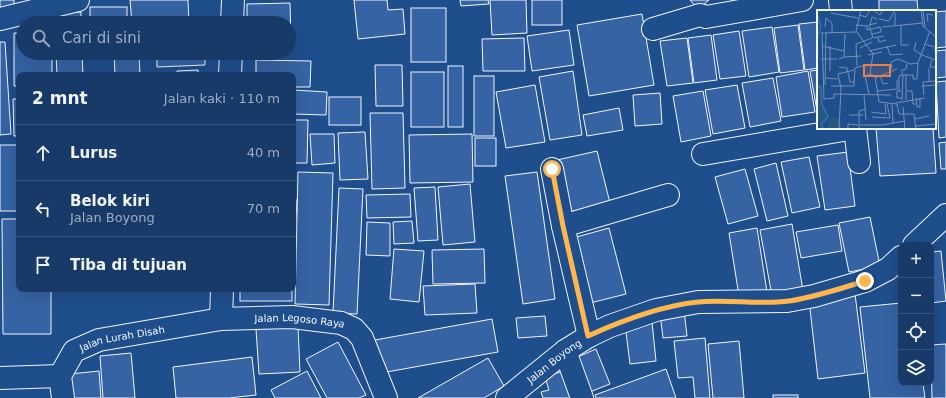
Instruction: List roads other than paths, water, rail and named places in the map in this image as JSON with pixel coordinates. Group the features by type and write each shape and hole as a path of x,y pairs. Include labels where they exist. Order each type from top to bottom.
{"street":[{"path":"0,19 78,0"},
{"path":"232,16 233,0"},
{"path":"654,29 707,7 706,17 802,0"},
{"path":"840,0 842,10"},
{"path":"230,72 231,60"},
{"path":"704,154 849,129"},
{"path":"855,129 860,162"},
{"path":"552,169 563,226 588,336"},
{"path":"563,226 668,195"},
{"path":"917,242 946,214"},
{"name":"Jalan Boyong","path":"507,398 565,351 588,336 610,326 656,310 691,303 723,301 787,301 814,296 865,281 888,269 898,261"},
{"path":"221,319 222,292"},
{"name":"Jalan Legoso Raya","path":"221,319 292,317 341,323 354,329 362,338 386,398"},
{"name":"Jalan Lurah Disah","path":"60,376 74,351 99,340 221,319"},
{"path":"565,351 582,398"},
{"path":"0,378 60,376 63,398"}]}
